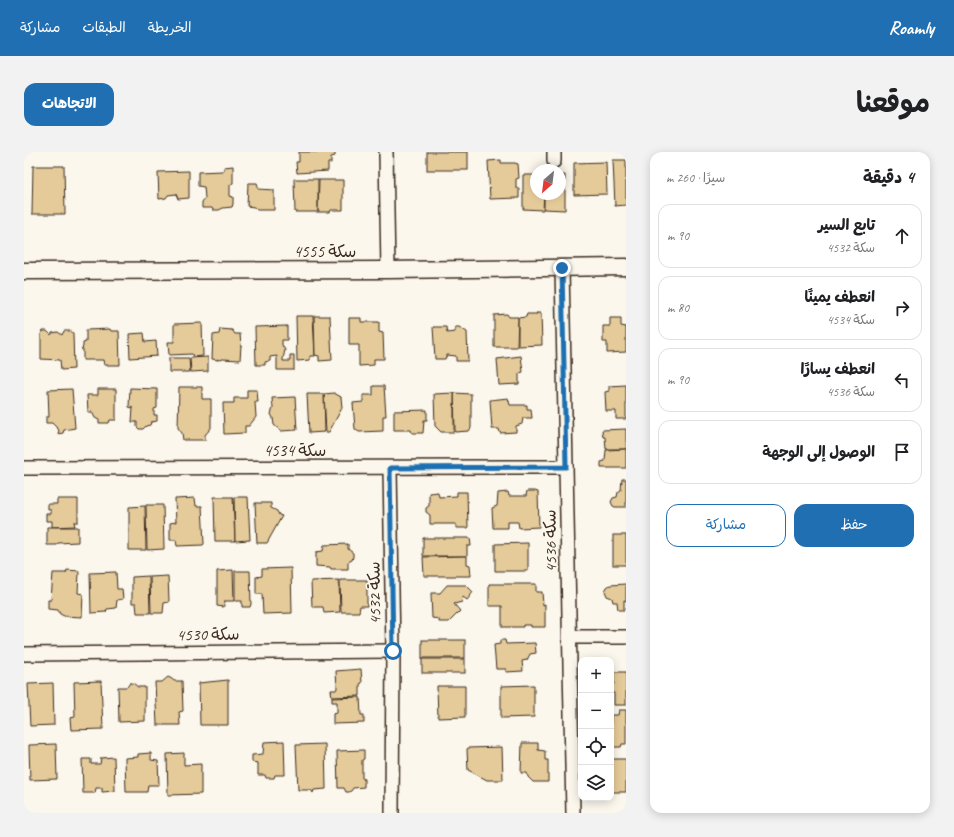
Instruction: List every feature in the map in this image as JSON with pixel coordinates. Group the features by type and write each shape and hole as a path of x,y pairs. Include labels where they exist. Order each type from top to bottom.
{"street":[{"path":"386,152 388,270"},
{"name":"سكة 4555","path":"24,271 388,270 626,267"},
{"name":"سكة 4536","path":"562,268 573,813"},
{"name":"سكة 4534","path":"24,468 566,467"},
{"name":"سكة 4532","path":"390,468 393,651 392,813"},
{"path":"570,637 626,637"},
{"name":"سكة 4530","path":"24,654 393,651"}],"building":[{"path":"299,152 335,152 335,156 331,157 331,163 328,163 328,171 297,173 296,162 299,162"},
{"path":"427,152 468,152 468,170 427,170"},
{"path":"501,160 501,163 518,164 519,178 516,179 516,188 519,188 519,198 490,199 488,161"},
{"path":"613,160 626,160 626,205 615,206"},
{"path":"606,162 607,194 574,195 574,163"},
{"path":"33,166 64,166 65,214 32,214"},
{"path":"233,166 233,183 230,185 230,196 233,197 232,207 219,210 202,208 202,202 205,198 204,187 198,186 198,172 223,171 224,167"},
{"path":"189,171 189,198 178,199 176,194 168,195 166,198 159,199 158,172"},
{"path":"523,175 530,175 530,200 544,200 543,210 523,209"},
{"path":"294,179 318,179 318,212 295,212"},
{"path":"319,180 343,180 343,210 318,212"},
{"path":"248,183 257,183 258,189 274,190 274,210 257,210 254,207 247,206"},
{"path":"544,200 565,200 565,210 544,209"},
{"path":"536,313 541,313 542,345 518,346 518,318 526,317 527,314 537,314"},
{"path":"507,314 509,317 518,317 517,347 494,347 494,315"},
{"path":"296,316 313,316 315,356 310,356 310,360 297,361"},
{"path":"314,316 330,316 332,360 319,361 319,356 315,355"},
{"path":"349,318 361,318 361,322 379,322 379,332 383,333 384,359 374,359 374,365 359,366 359,345 349,345"},
{"path":"610,318 621,318 621,326 626,327 626,352 607,353 607,342 603,342 603,326 610,326"},
{"path":"202,323 203,356 193,357 192,354 169,355 168,342 174,342 174,324"},
{"path":"287,326 287,340 282,340 282,345 285,350 283,361 290,361 290,355 294,355 294,370 277,370 277,356 270,357 270,361 265,362 265,365 256,365 255,327"},
{"path":"433,327 446,327 447,333 455,332 455,327 459,327 467,332 468,361 456,361 456,356 447,355 445,359 435,359"},
{"path":"110,329 111,331 119,331 120,365 104,365 103,360 83,360 83,349 81,349 83,347 83,343 86,342 86,330"},
{"path":"220,329 232,330 235,334 240,334 240,360 212,359 213,335 219,334"},
{"path":"43,331 47,331 51,335 52,333 58,332 62,335 64,331 70,331 73,333 74,369 61,370 60,360 41,359 41,334"},
{"path":"144,333 145,342 156,341 157,356 130,358 129,334"},
{"path":"521,356 523,372 519,374 519,384 499,385 497,359"},
{"path":"208,357 208,371 191,372 190,358"},
{"path":"169,358 189,358 190,372 169,372"},
{"path":"626,385 626,419 616,419 616,411 606,411 605,392 609,391 609,386"},
{"path":"373,386 384,386 386,416 383,416 383,431 359,432 355,429 353,403 363,402 363,395 373,395"},
{"path":"179,387 202,387 202,399 211,399 211,428 205,435 205,440 183,440 182,433 178,428"},
{"path":"130,388 157,389 157,408 154,409 154,415 157,415 157,421 151,422 150,425 143,429 139,429 137,427 137,422 132,422 133,408 129,407"},
{"path":"72,389 75,428 64,430 63,433 58,434 59,430 52,423 46,423 46,417 49,417 48,390"},
{"path":"98,389 116,389 116,420 110,420 109,423 99,423 99,420 95,418 92,412 88,412 87,395 98,395"},
{"path":"247,390 257,390 258,402 255,402 256,417 249,426 245,426 245,433 224,434 223,403 234,403 234,398 247,398"},
{"path":"334,393 341,397 342,408 329,432 326,432 324,394"},
{"path":"454,393 471,394 471,428 469,431 455,432"},
{"path":"454,393 454,432 441,432 435,426 434,394"},
{"path":"307,394 324,394 325,432 309,433"},
{"path":"295,397 297,430 281,431 274,425 271,414 273,408 272,398"},
{"path":"508,398 510,405 527,405 527,409 531,409 532,418 523,418 522,424 516,426 516,432 500,433 499,429 492,429 490,400"},
{"path":"427,410 427,420 424,420 423,433 412,433 411,430 394,430 394,411"},
{"path":"626,429 626,449 606,449 605,437 603,437 602,430"},
{"path":"626,449 626,468 601,468 601,462 605,461 606,450"},
{"path":"622,479 626,479 626,507 615,507 611,502 613,498 617,497 618,492 621,490"},
{"path":"527,491 538,492 539,527 519,528 518,522 508,522 508,528 493,528 492,508 497,506 498,493 508,492 509,496 526,496"},
{"path":"438,492 439,497 457,496 457,492 467,492 468,528 456,528 456,524 430,524 430,515 426,512 426,508 429,506 429,493"},
{"path":"214,497 233,497 235,541 215,541"},
{"path":"234,497 248,497 250,540 235,541"},
{"path":"195,498 196,506 202,506 204,544 177,546 176,540 170,540 170,523 176,522 175,499"},
{"path":"57,499 78,499 78,522 74,522 75,526 52,527 52,521 46,521 46,514 51,514 51,510 48,510 48,504 57,504"},
{"path":"255,503 271,503 271,508 282,516 267,543 257,543"},
{"path":"146,505 163,505 164,549 147,550"},
{"path":"145,506 146,550 129,550 129,507"},
{"path":"47,527 78,527 78,542 47,545"},
{"path":"613,535 626,535 626,565 613,565"},
{"path":"423,538 470,538 471,546 467,546 467,556 423,556"},
{"path":"528,543 528,571 495,571 495,544"},
{"path":"348,544 348,549 353,553 353,557 352,560 348,562 348,569 331,569 330,567 316,566 316,552 323,551 324,545"},
{"path":"467,556 467,564 470,565 471,576 424,576 423,557"},
{"path":"291,568 292,613 263,614 262,594 256,594 256,577 262,576 262,569"},
{"path":"67,570 79,571 78,593 83,594 82,617 64,616 60,614 58,610 48,609 48,600 51,600 53,573 66,573"},
{"path":"233,570 234,601 225,601 224,607 217,606 217,571"},
{"path":"235,571 250,571 250,607 242,607 242,601 235,601"},
{"path":"116,572 117,589 122,589 123,599 117,600 116,608 107,609 106,612 91,613 90,573"},
{"path":"149,576 150,613 137,613 136,603 132,603 132,577"},
{"path":"168,576 169,602 164,603 163,613 151,613 150,577"},
{"path":"339,580 340,612 324,613 323,607 312,607 311,581"},
{"path":"340,580 367,580 367,606 360,606 359,612 341,612"},
{"path":"489,584 536,584 536,592 542,592 543,605 545,604 545,627 531,627 531,625 523,625 523,627 502,627 502,606 489,606"},
{"path":"626,584 626,601 624,600 624,610 618,610 617,602 613,602 612,598 607,596 605,591 610,585"},
{"path":"447,585 466,585 473,592 467,600 463,597 462,602 454,604 460,611 449,622 439,622 439,619 432,618 431,593 440,593"},
{"path":"422,640 465,640 465,658 422,658"},
{"path":"500,640 505,640 506,644 535,643 536,653 530,654 527,660 522,661 523,671 506,672 506,669 496,669 494,645 500,644"},
{"path":"422,659 465,659 465,673 422,673"},
{"path":"361,669 362,683 360,684 360,696 332,697 331,690 336,690 337,688 336,671"},
{"path":"614,672 626,672 626,705 614,705"},
{"path":"168,677 174,681 182,681 183,711 179,712 180,725 157,725 155,682 162,682"},
{"path":"228,680 228,725 200,725 199,683"},
{"path":"101,681 103,729 71,730 70,718 75,717 74,682"},
{"path":"53,683 54,725 30,726 28,684"},
{"path":"130,683 133,683 138,687 145,687 145,721 119,722 118,687 127,687"},
{"path":"534,685 534,717 501,718 501,686"},
{"path":"437,686 465,686 465,717 438,718"},
{"path":"360,697 361,715 364,715 364,723 333,724 333,714 337,713 337,702 332,702 332,698"},
{"path":"619,710 626,710 626,744 622,744 621,747 614,747 614,715 618,715"},
{"path":"284,741 285,775 275,775 274,778 266,778 265,775 258,775 258,763 252,762 252,755 263,754 264,742"},
{"path":"522,743 538,743 538,750 545,751 545,760 548,760 548,782 533,782 528,777 527,773 521,773"},
{"path":"56,744 57,779 30,780 29,745"},
{"path":"325,744 326,789 314,790 313,793 311,790 298,790 296,745"},
{"path":"502,747 503,780 487,780 468,770 468,748"},
{"path":"364,750 364,759 362,760 362,778 364,779 364,787 353,788 349,792 346,792 344,788 338,788 337,751"},
{"path":"151,753 151,760 158,761 159,785 148,785 147,792 126,792 125,758 138,757 138,754"},
{"path":"184,753 184,765 201,764 201,794 168,795 167,754"},
{"path":"114,757 115,791 102,792 102,788 96,788 95,793 83,793 82,759 91,759 91,764 100,764 101,758"},
{"path":"614,759 626,759 626,792 614,792"}],"route":[{"path":"393,651 390,468 566,467 562,268"}]}
